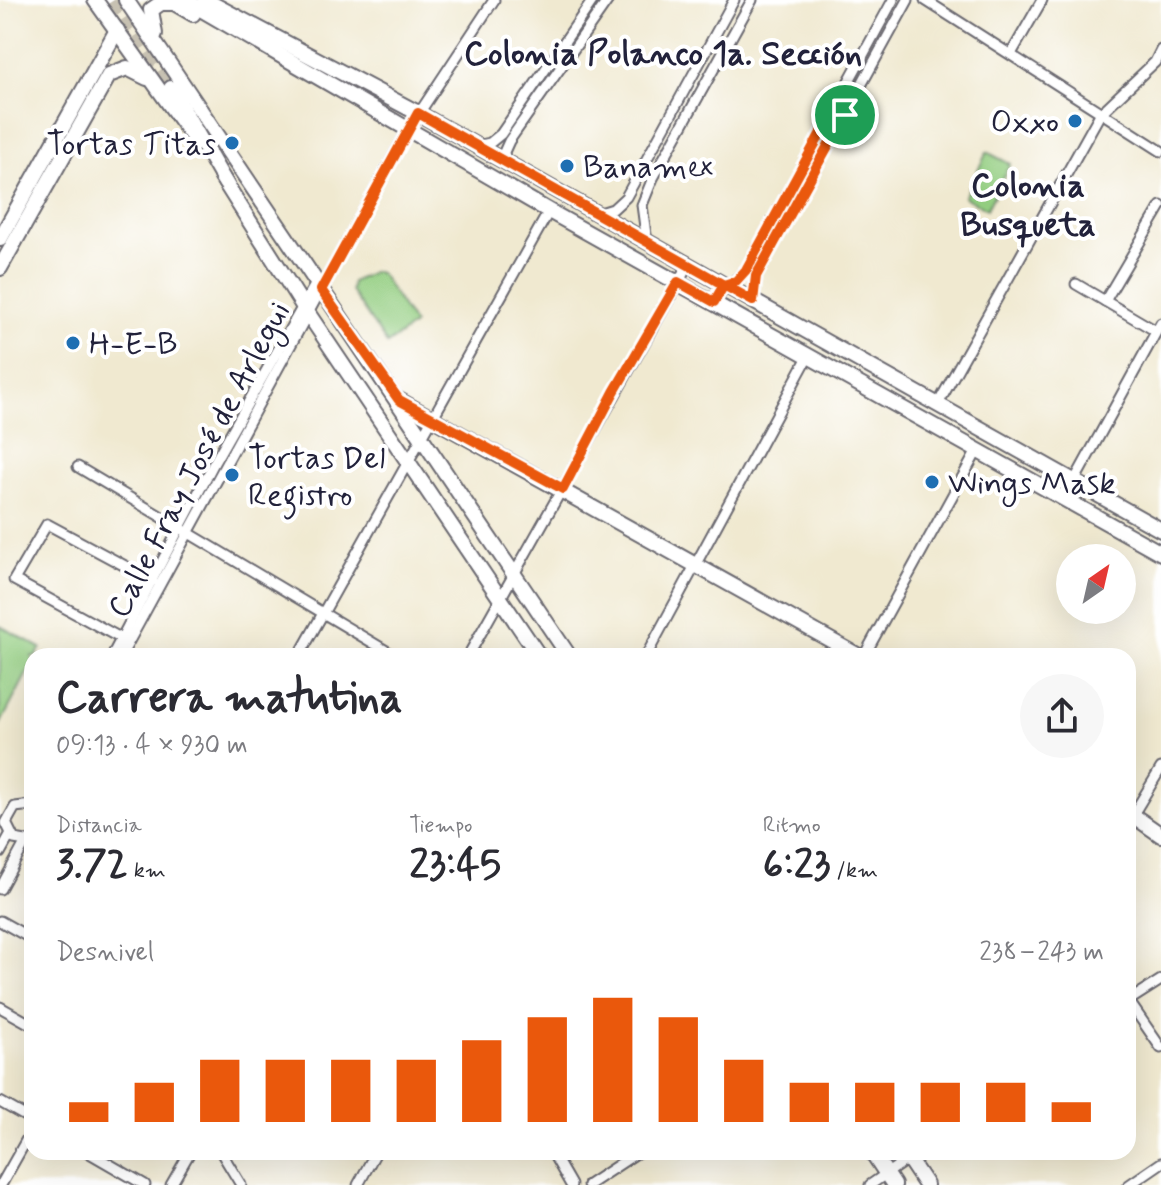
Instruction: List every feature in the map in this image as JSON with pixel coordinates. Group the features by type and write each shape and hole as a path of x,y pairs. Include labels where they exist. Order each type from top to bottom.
{"main road":[{"path":"95,0 226,184"},
{"path":"126,0 564,648"},
{"path":"205,0 418,113 1161,530"},
{"path":"224,0 297,48"},
{"path":"163,53 151,10 161,3 176,1 246,44 285,61 1161,553"},
{"path":"0,239 117,30"},
{"path":"0,268 109,75 127,68 152,81"},
{"path":"171,88 226,184 305,309 534,648"},
{"path":"399,400 433,416 847,648"},
{"path":"1136,820 1161,835"},
{"path":"877,1160 890,1180"},
{"path":"914,1160 926,1185"}],"street":[{"name":"Calle Fray José de Arlegui","path":"185,529 232,432 264,384 408,130 494,0"},
{"path":"476,146 490,143 501,134 593,0"},
{"path":"506,164 504,152 509,141 608,0"},
{"path":"647,242 642,205 752,0"},
{"path":"714,302 724,285 736,281 746,270 893,0"},
{"path":"753,301 756,276 908,0"},
{"path":"925,0 1161,151"},
{"path":"1011,54 1042,0"},
{"path":"597,214 613,209 626,197 732,4 743,16"},
{"path":"563,43 572,50"},
{"path":"938,404 1100,114 1155,62 1161,50"},
{"path":"860,61 870,68"},
{"path":"848,84 859,90"},
{"path":"681,99 692,107"},
{"path":"834,109 845,115"},
{"path":"1105,301 1161,206"},
{"path":"304,648 549,211"},
{"path":"473,648 688,265"},
{"path":"1065,498 1159,327 1076,284"},
{"path":"650,648 809,355"},
{"name":"Calle Fray José de Arlegui","path":"117,648 241,439 264,384"},
{"path":"232,432 241,439"},
{"path":"866,648 978,449"},
{"path":"78,467 381,648"},
{"path":"122,639 14,580 47,524 155,582"},
{"name":"Calle Fray José de Arlegui","path":"125,648 155,582"},
{"path":"1136,807 1161,768"},
{"path":"0,804 11,810"},
{"path":"0,853 10,835 6,823 11,810 24,804"},
{"path":"10,835 24,841"},
{"path":"0,889 24,850"},
{"path":"0,921 24,934"},
{"path":"1136,996 1161,980"},
{"path":"0,1007 24,1020"},
{"path":"1136,1012 1161,1048"},
{"path":"0,1102 24,1116"},
{"path":"1,1185 24,1144"},
{"path":"102,1160 145,1185"},
{"path":"171,1185 185,1160"},
{"path":"226,1160 241,1185"},
{"path":"358,1185 372,1160"},
{"path":"557,1160 571,1185"},
{"path":"588,1185 626,1160"},
{"path":"870,1185 890,1180 906,1160"},
{"path":"1129,1185 1161,1163"}],"green space":[{"path":"987,152 1010,164 987,209 964,197"},
{"path":"374,271 381,274 414,325 387,344 351,291 352,282"},
{"path":"0,626 41,648 24,648 24,679 0,725"}],"tunnel":[{"path":"114,0 171,88"}],"place":[{"name":"Oxxo","path":"1075,121"},
{"name":"Tortas Titas","path":"232,143"},
{"name":"Banamex","path":"567,166"},
{"name":"H-E-B","path":"73,343"},
{"name":"Tortas Del Registro","path":"232,475"},
{"name":"Wings Mask","path":"932,482"}],"district":[{"name":"Colonia Polanco 1a. Sección","path":"663,52"},
{"name":"Colonia Busqueta","path":"1028,204"}],"route":[{"path":"845,115 756,276 753,301 724,285 714,302 678,282 614,392 563,489 399,400 321,290 418,113 724,285 736,281 746,270 834,109 845,115"}]}
